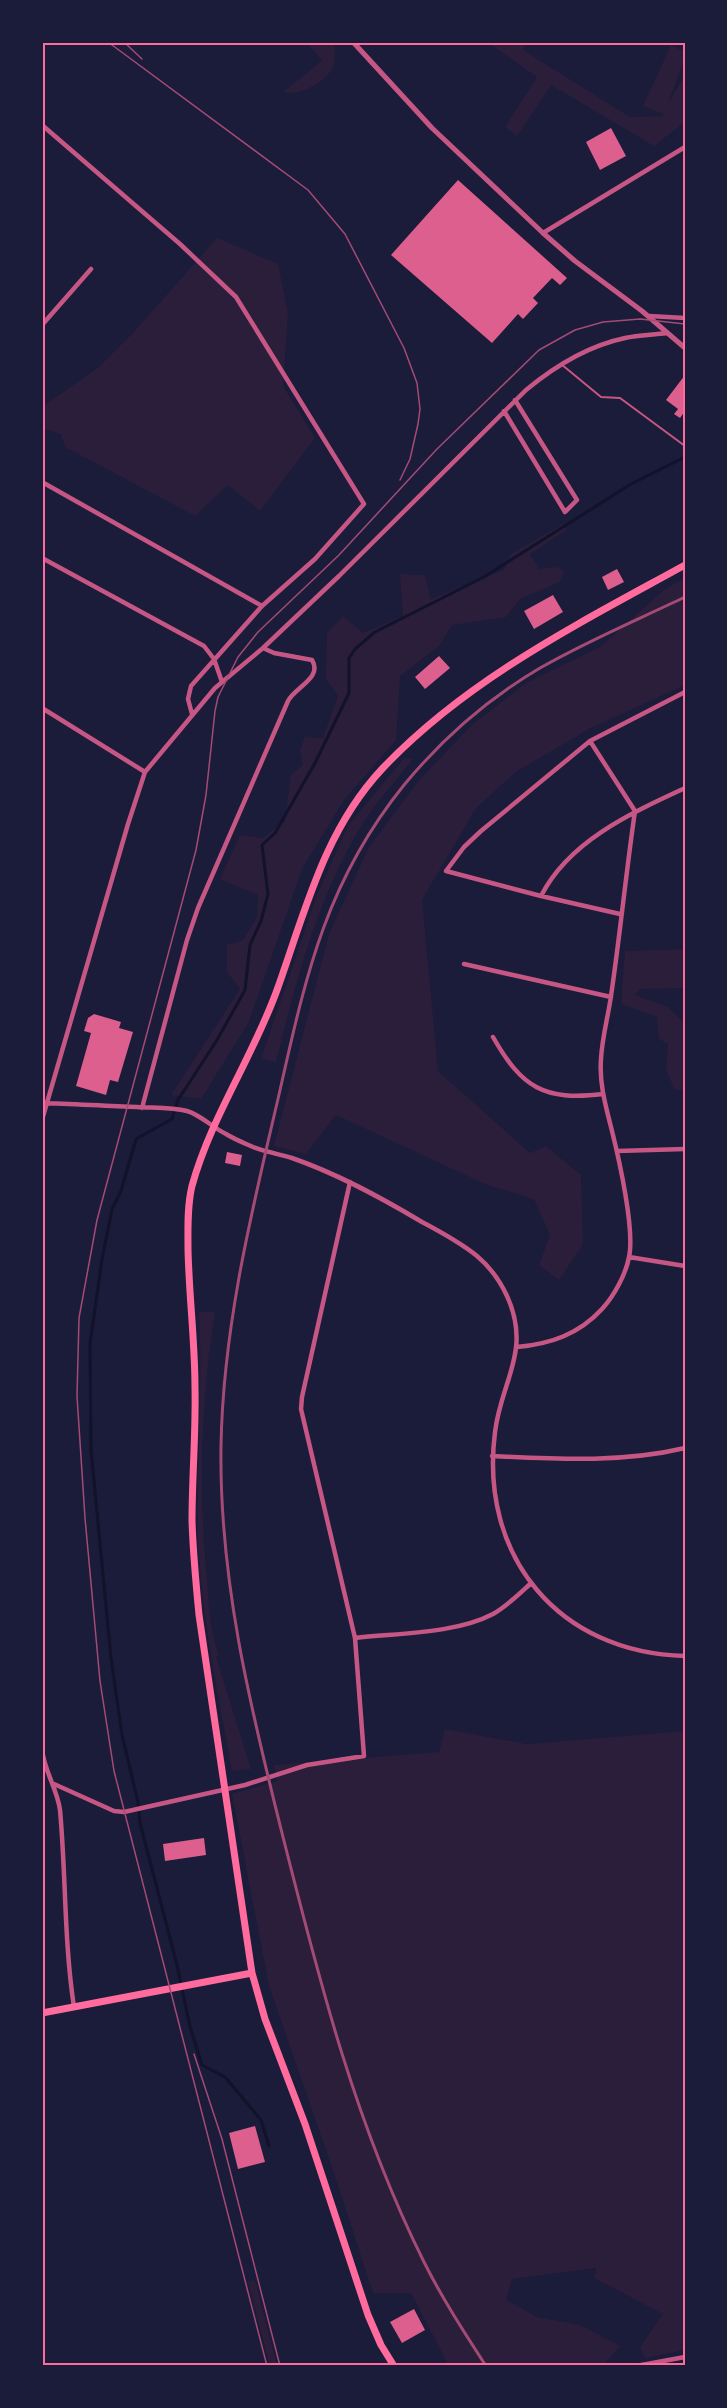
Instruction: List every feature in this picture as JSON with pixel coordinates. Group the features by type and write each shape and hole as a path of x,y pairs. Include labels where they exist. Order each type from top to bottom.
{"main road":[{"path":"394,2366 381,2345 368,2315 305,2124 265,2019 252,1972 199,1615 194,1562 192,1518 195,1386 188,1224 191,1191 212,1126 257,1041 314,880 344,819 369,785 399,753 497,672 536,647 685,566"},
{"path":"42,2013 252,1972"}],"street":[{"path":"353,42 432,129 543,233 685,348"},
{"path":"42,125 180,244 236,297 364,504 315,559 262,606 191,686 188,699 192,714"},
{"path":"543,233 685,147"},
{"path":"42,325 91,269"},
{"path":"648,316 685,318"},
{"path":"42,1120 45,1103 145,772 192,714 222,682 263,648 431,486 515,400 561,364 582,353 615,340 668,333"},
{"path":"504,411 565,512 577,500 515,400"},
{"path":"42,482 262,606"},
{"path":"42,558 204,646 214,659 222,682"},
{"path":"142,1108 198,908 288,701 313,677 315,672 314,662 308,658 274,653 263,648"},
{"path":"620,914 446,871 464,847 481,831 590,741 685,692"},
{"path":"42,708 145,772"},
{"path":"517,1347 540,1345 558,1340 577,1330 594,1317 607,1303 629,1257 629,1229 617,1151 603,1094 601,1060 635,811 590,741"},
{"path":"541,896 551,876 615,822 685,788"},
{"path":"464,964 611,997"},
{"path":"493,1037 515,1072 543,1091 568,1097 603,1094"},
{"path":"45,1103 188,1111 212,1126 257,1148 293,1158 369,1190 479,1257 495,1275 508,1298 515,1322 517,1347 515,1361 498,1415 492,1456 500,1520 518,1566 530,1584 553,1607 578,1626 600,1638 630,1650 661,1656 685,1656"},
{"path":"617,1151 685,1149"},
{"path":"54,1784 114,1811 137,1810 224,1788 245,1785 307,1765 364,1756 355,1638 303,1423 302,1409 303,1391 350,1182"},
{"path":"629,1257 685,1266"},
{"path":"492,1456 588,1459 636,1457 685,1448"},
{"path":"355,1638 474,1623 503,1608 530,1584"},
{"path":"42,1749 45,1768 54,1784 60,1810 74,2007"},
{"path":"636,2366 685,2357"}],"lane":[{"path":"561,364 601,397 620,398 685,446"}],"shaded area":[{"path":"307,42 334,42 333,67 325,78 311,87 296,92 283,92 322,61"},
{"path":"487,42 527,42 523,50 630,117 663,116 643,106 671,45 685,52 685,58 667,106 682,79 685,81 685,122 654,146 551,85 517,136 505,127 537,77"},
{"path":"217,238 278,264 288,314 283,386 315,438 260,511 228,485 195,516 65,447 61,434 42,428 42,407 99,367 132,334"},
{"path":"563,524 566,530 530,554 539,569 558,567 564,573 560,582 520,599 506,617 452,625 439,646 400,676 396,740 344,800 302,869 249,1022 201,1099 171,1095 240,989 227,972 227,945 243,940 257,917 258,895 220,879 240,835 263,838 285,821 291,774 303,765 300,750 305,737 323,738 338,696 326,679 327,633 343,616 363,633 403,616 400,574 425,575 431,599 504,570 511,554"},
{"path":"685,578 685,685 591,728 517,771 476,808 422,900 438,1071 530,1153 546,1146 581,1175 583,1244 559,1280 539,1265 550,1235 534,1199 487,1185 336,1115 306,1154 274,1146 329,934 369,847 420,779 473,724 526,683 600,647 665,589"},
{"path":"404,758 413,759 367,817 335,875 301,967 276,1062 261,1059 317,895 348,826"},
{"path":"685,949 684,988 640,989 635,995 668,1007 685,1024 685,1091 674,1089 666,1069 668,1044 659,1039 657,1017 621,1004 625,951"},
{"path":"199,1312 215,1312 202,1445 202,1513 210,1618 219,1656 216,1657 251,1769 232,1771 210,1652 199,1561"},
{"path":"445,1729 527,1744 685,1731 685,2350 645,2358 640,2347 663,2314 594,2278 596,2268 512,2279 506,2300 537,2317 580,2325 620,2346 603,2366 449,2366 411,2293 373,2293 269,1986 232,1794 278,1781 274,1765 439,1752"},
{"path":"255,2280 277,2366 270,2366 248,2282"}],"building":[{"path":"611,128 626,156 600,170 586,142"},
{"path":"458,180 567,278 560,285 552,278 533,298 538,303 523,319 518,314 492,343 391,255"},
{"path":"685,375 685,411 680,418 674,414 678,409 666,400"},
{"path":"617,569 624,582 608,590 602,577"},
{"path":"553,595 563,612 534,629 524,611"},
{"path":"439,656 450,668 425,689 415,677"},
{"path":"94,1014 121,1022 119,1028 133,1032 118,1082 110,1080 106,1095 76,1086 91,1033 84,1031 88,1018"},
{"path":"227,1152 242,1155 240,1166 225,1163"},
{"path":"204,1838 206,1855 165,1861 163,1844"},
{"path":"255,2126 265,2162 238,2169 229,2133"},
{"path":"414,2309 425,2330 402,2343 390,2322"}],"waterway":[{"path":"269,2146 261,2120 225,2077 202,2065 190,2027 177,1965 140,1823 138,1802 122,1735 111,1658 91,1450 90,1344 102,1259 112,1209 121,1191 136,1139 172,1119 178,1100 217,1040 245,990 250,945 261,921 268,894 262,845 275,833 315,763 349,693 349,658 355,649 375,632 484,577 631,484 685,457"}],"tram line":[{"path":"108,42 308,190 345,234 404,348 417,383 420,409 418,424 410,459 400,480"},
{"path":"124,42 142,59"},
{"path":"267,2366 114,1771 100,1681 85,1518 77,1396 79,1318 97,1220 196,850 206,795 218,697 238,657 258,632 339,555 437,449 539,350 575,330 603,322 640,319 685,324"},
{"path":"194,2054 222,2139 280,2366"}],"railway":[{"path":"486,2366 424,2262 378,2158 341,2052 296,1888 248,1690 231,1593 225,1545 221,1446 227,1358 240,1271 298,1014 321,934 354,859 404,785 467,720 503,692 540,668 685,597"}]}
